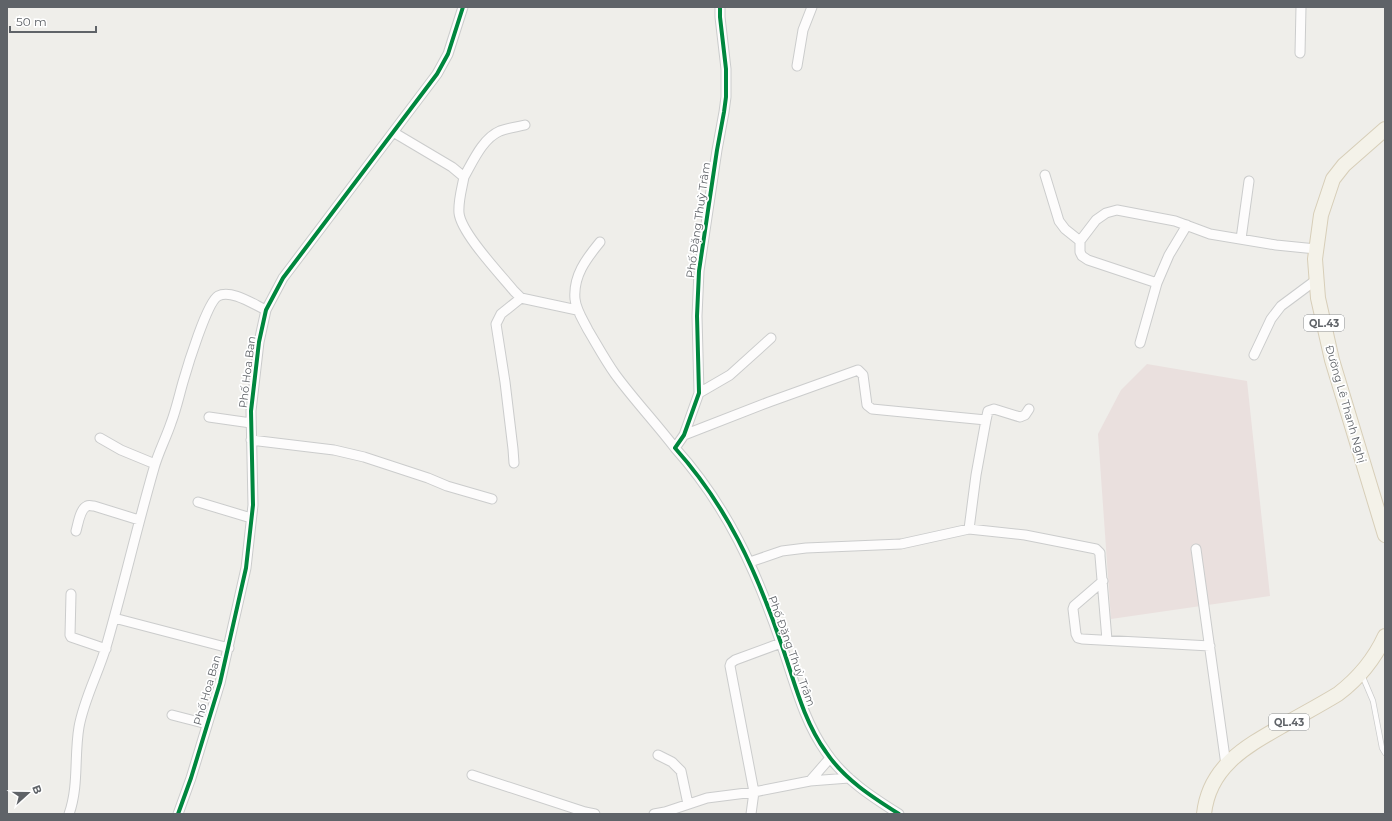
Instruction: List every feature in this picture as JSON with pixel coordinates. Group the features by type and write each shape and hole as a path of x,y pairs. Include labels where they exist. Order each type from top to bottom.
{"main road":[{"name":"Đường Lê Thanh Nghị","path":"1385,129 1344,165 1333,178 1321,214 1316,249 1316,280 1318,298 1332,360 1385,535"},
{"name":"QL.43","path":"1204,814 1212,785 1218,775 1236,754 1250,744 1338,694 1362,674 1385,636"}],"street":[{"name":"Phố Hoa Ban","path":"178,814 191,778 229,648 246,568 253,504 251,411 258,349 266,310 283,278 432,82 442,65 454,37 463,7"},
{"name":"Phố Đặng Thuỳ Trâm","path":"720,7 726,69 726,97 699,270 697,316 699,393 684,435 675,448 691,466 719,505 750,562 781,643 805,713 817,737 830,758 849,778 870,795 899,814"},
{"path":"797,66 803,30 812,7"},
{"path":"1300,53 1301,7"},
{"path":"525,125 501,130 494,134 484,145 473,160 464,177 459,214 466,232 514,292 521,298 577,310"},
{"path":"393,132 440,160 464,177"},
{"path":"1045,174 1059,221 1065,229 1080,241"},
{"path":"1241,239 1249,181"},
{"path":"1157,283 1085,258 1080,252 1080,241 1096,220 1112,211 1122,211 1161,218 1187,225 1210,234 1276,245 1316,249"},
{"path":"1140,343 1157,283 1169,255 1187,225"},
{"path":"600,242 588,256 578,275 575,288 577,310 596,344 616,374 675,448"},
{"path":"1254,355 1271,319 1281,306 1316,280"},
{"path":"69,814 76,776 79,727 91,688 106,649 155,464 172,421 199,333 209,310 217,297 224,294 231,294 266,310"},
{"path":"514,463 505,382 496,324 501,314 521,298"},
{"path":"699,393 730,375 771,338"},
{"path":"684,435 856,370 862,372 867,405 872,409 986,420"},
{"path":"969,529 976,475 988,411 994,409 1020,417 1025,415 1029,409"},
{"path":"209,417 251,423"},
{"path":"100,438 121,450 155,464"},
{"path":"251,440 334,450 364,457 428,478 447,486 492,499"},
{"path":"198,502 251,518"},
{"path":"76,531 83,509 87,506 94,506 139,520"},
{"path":"750,562 782,551 806,548 901,544 969,529 1025,535 1096,549 1100,553 1107,640"},
{"path":"1196,549 1226,765"},
{"path":"1102,581 1076,603 1073,609 1076,634 1078,638 1210,646"},
{"path":"71,594 71,637 106,649"},
{"path":"114,618 229,648"},
{"path":"751,814 754,792 730,666 735,660 781,643"},
{"path":"172,715 207,724"},
{"path":"658,755 672,762 681,771 688,804"},
{"path":"810,781 830,758"},
{"path":"472,775 585,812 596,814"},
{"path":"654,814 707,798 754,792 810,781 849,778"}],"lane":[{"path":"1362,674 1373,701 1382,748 1385,753"}],"shaded area":[{"path":"1147,364 1247,381 1270,596 1111,619 1098,434 1121,390"}],"cycle path":[{"path":"178,814 191,778 220,683 246,568 253,505 251,411 259,342 266,310 283,278 437,74 448,54 463,7"},
{"path":"720,7 726,69 726,97 699,271 697,316 699,393 684,435 675,448 710,493 738,540 761,590 805,713 818,740 841,771 859,787 899,814"}]}
